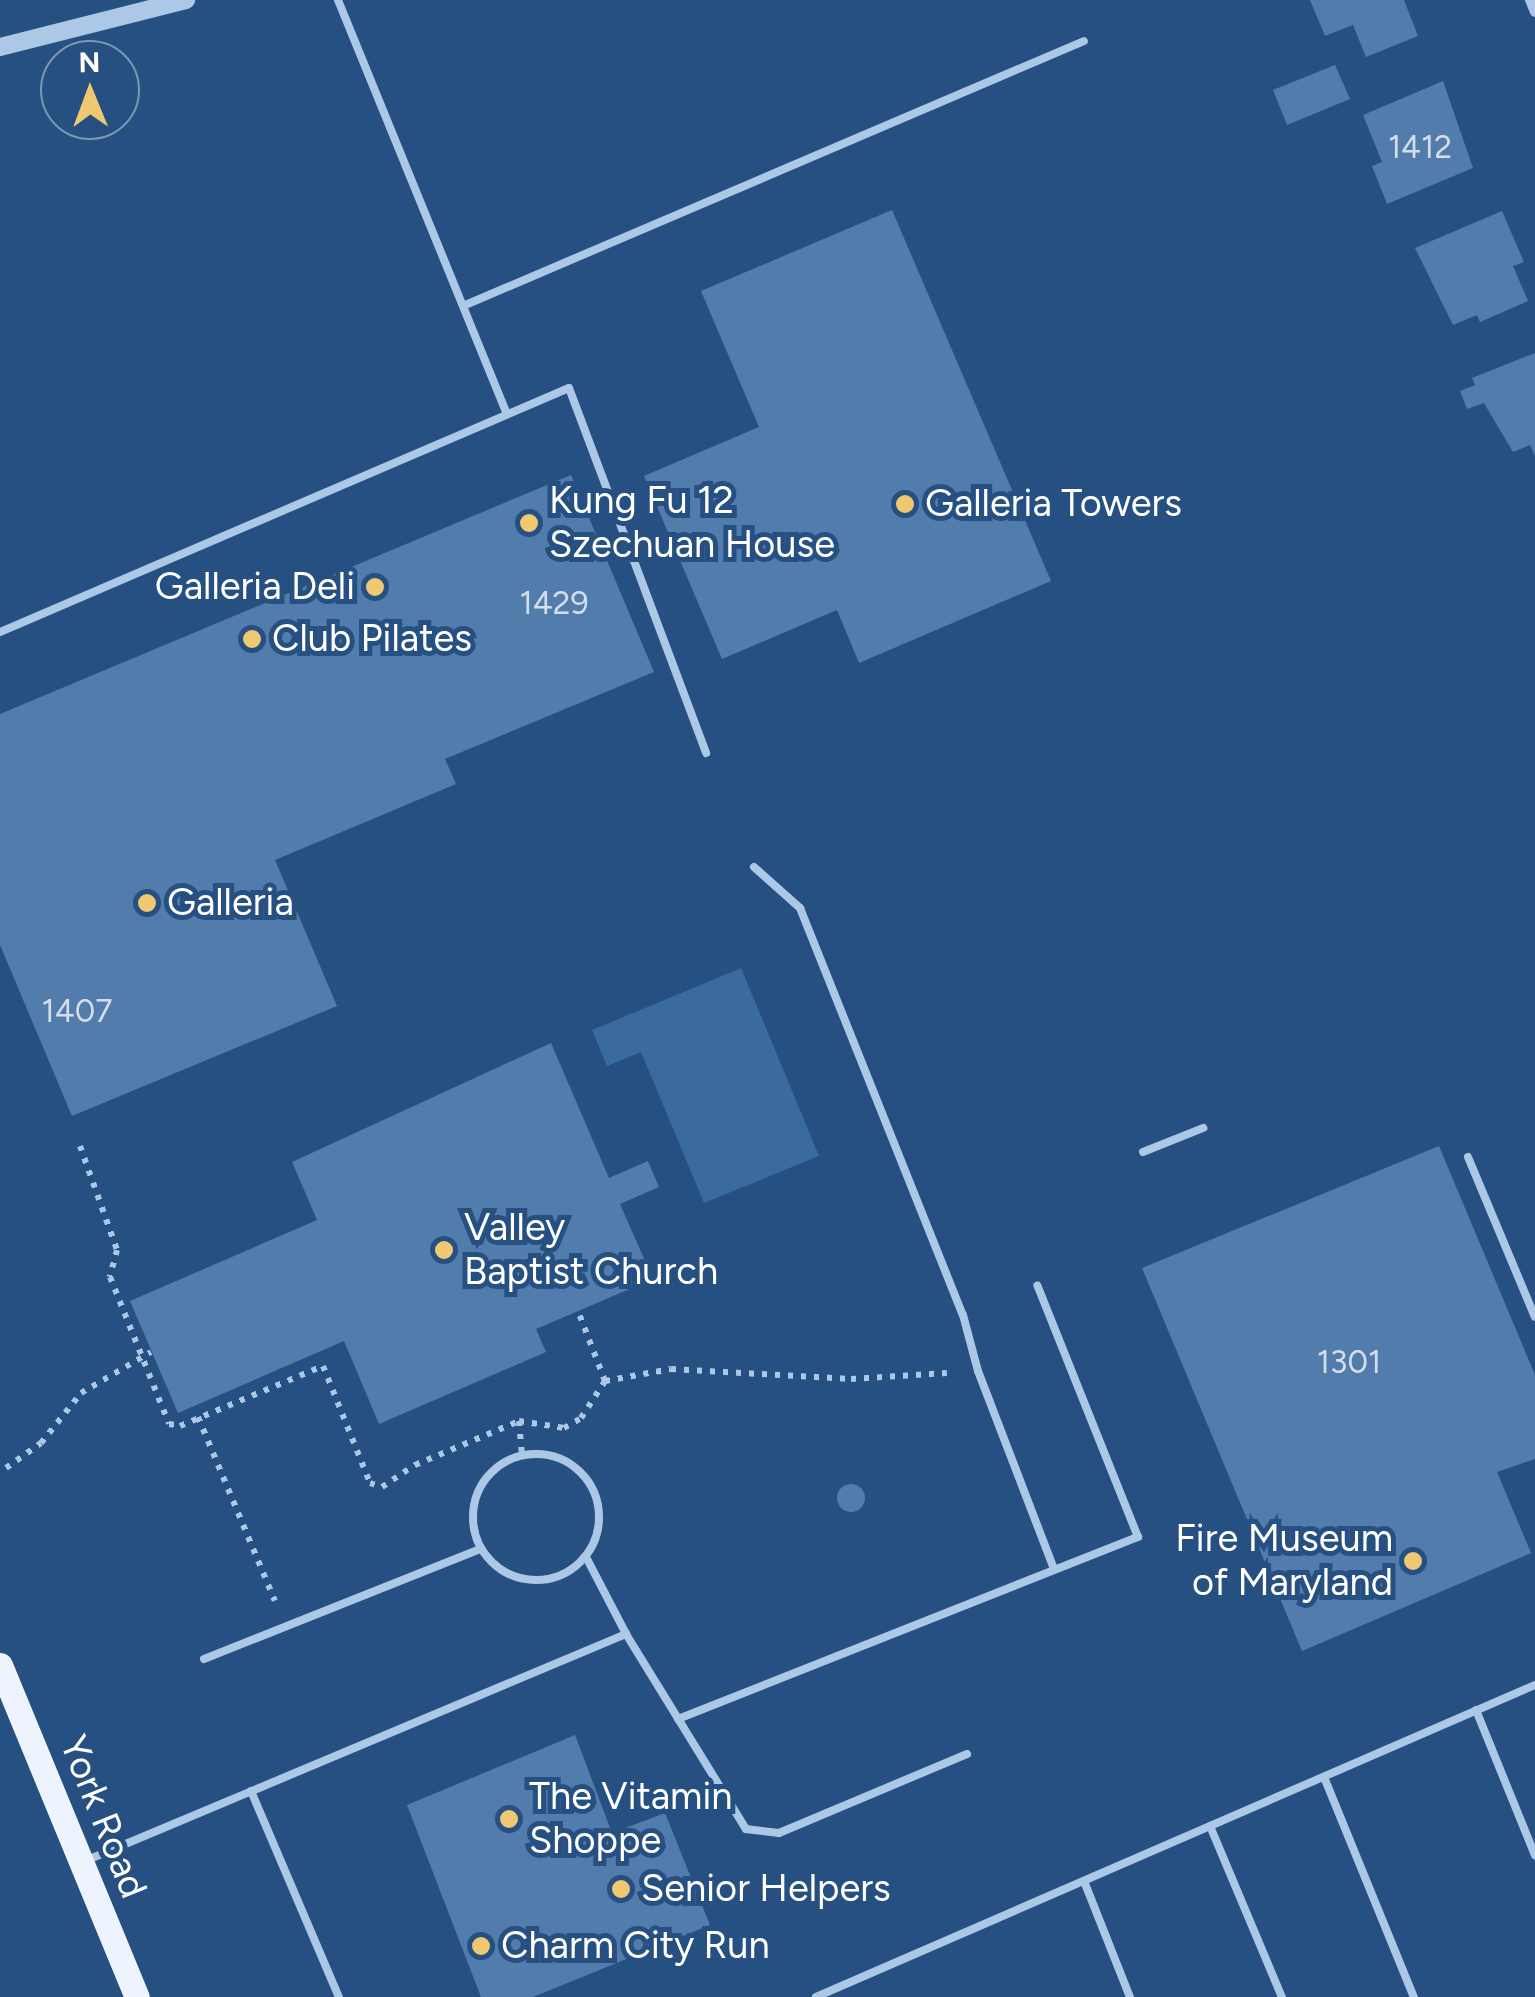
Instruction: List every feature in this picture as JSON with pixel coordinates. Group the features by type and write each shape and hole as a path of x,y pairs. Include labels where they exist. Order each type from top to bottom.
{"main road":[{"name":"York Road","path":"0,1665 137,1997"}],"street":[{"path":"0,47 186,0"},
{"path":"1530,0 1535,12"}],"lane":[{"path":"338,0 507,414"},
{"path":"463,306 1084,41"},
{"path":"0,632 569,388 706,753"},
{"path":"754,867 800,908 963,1315 978,1371 1054,1569"},
{"path":"1142,1152 1204,1128"},
{"path":"1468,1157 1535,1318"},
{"path":"678,1719 1138,1537 1037,1285"},
{"path":"522,1456 561,1459 590,1484 600,1520 586,1557 552,1579 531,1581 511,1576 481,1549 474,1530 478,1492 504,1463 522,1456"},
{"path":"204,1659 481,1549"},
{"path":"586,1557 626,1634 746,1829 778,1833 967,1754"},
{"path":"81,1862 626,1634"},
{"path":"816,1997 1535,1685"},
{"path":"1476,1710 1535,1854"},
{"path":"1324,1777 1414,1997"},
{"path":"251,1791 339,1997"},
{"path":"1210,1826 1282,1997"},
{"path":"1084,1881 1130,1997"}],"path":[{"path":"80,1146 117,1250 110,1277 170,1424 198,1418 323,1366 370,1483 382,1487 415,1465 519,1422 564,1428 601,1396 605,1381 578,1311"},
{"path":"6,1468 41,1443 81,1393 152,1352"},
{"path":"605,1381 671,1369 851,1379 978,1371"},
{"path":"198,1418 286,1626"},
{"path":"519,1422 522,1456"}],"shaded area":[{"path":"741,968 819,1156 704,1203 641,1052 607,1066 592,1030"}],"building":[{"path":"1310,0 1404,0 1418,36 1366,57 1353,25 1325,36"},
{"path":"1335,65 1350,99 1287,125 1273,90"},
{"path":"1443,81 1473,168 1387,204 1372,166 1382,162 1363,115"},
{"name":"Galleria Towers","path":"892,210 1051,581 859,663 837,610 722,659 644,476 759,427 701,291"},
{"path":"1502,211 1524,262 1513,266 1528,301 1480,322 1477,315 1453,325 1415,248"},
{"path":"1535,353 1535,456 1530,445 1513,452 1484,403 1467,409 1460,391 1475,385 1472,378"},
{"path":"571,475 654,672 445,759 456,784 275,860 337,1006 72,1116 0,945 0,714"},
{"name":"Valley Baptist Church","path":"551,1043 609,1178 648,1161 659,1187 620,1204 653,1279 536,1329 546,1352 379,1424 344,1341 178,1413 130,1301 317,1220 292,1162"},
{"path":"1439,1146 1535,1375 1535,1459 1497,1472 1531,1553 1302,1651 1142,1268"},
{"path":"851,1484 861,1488 865,1498 861,1508 851,1512 841,1508 837,1498 841,1488"},
{"path":"575,1735 612,1833 665,1813 710,1925 533,1997 481,1997 407,1805"}],"place":[{"name":"Galleria Towers","path":"905,504"},
{"name":"Kung Fu 12 Szechuan House","path":"529,523"},
{"name":"Galleria Deli","path":"375,587"},
{"name":"Club Pilates","path":"252,639"},
{"name":"Galleria","path":"147,903"},
{"name":"Valley Baptist Church","path":"444,1250"},
{"name":"Fire Museum of Maryland","path":"1413,1561"},
{"name":"The Vitamin Shoppe","path":"509,1819"},
{"name":"Senior Helpers","path":"621,1889"},
{"name":"Charm City Run","path":"481,1946"}]}
